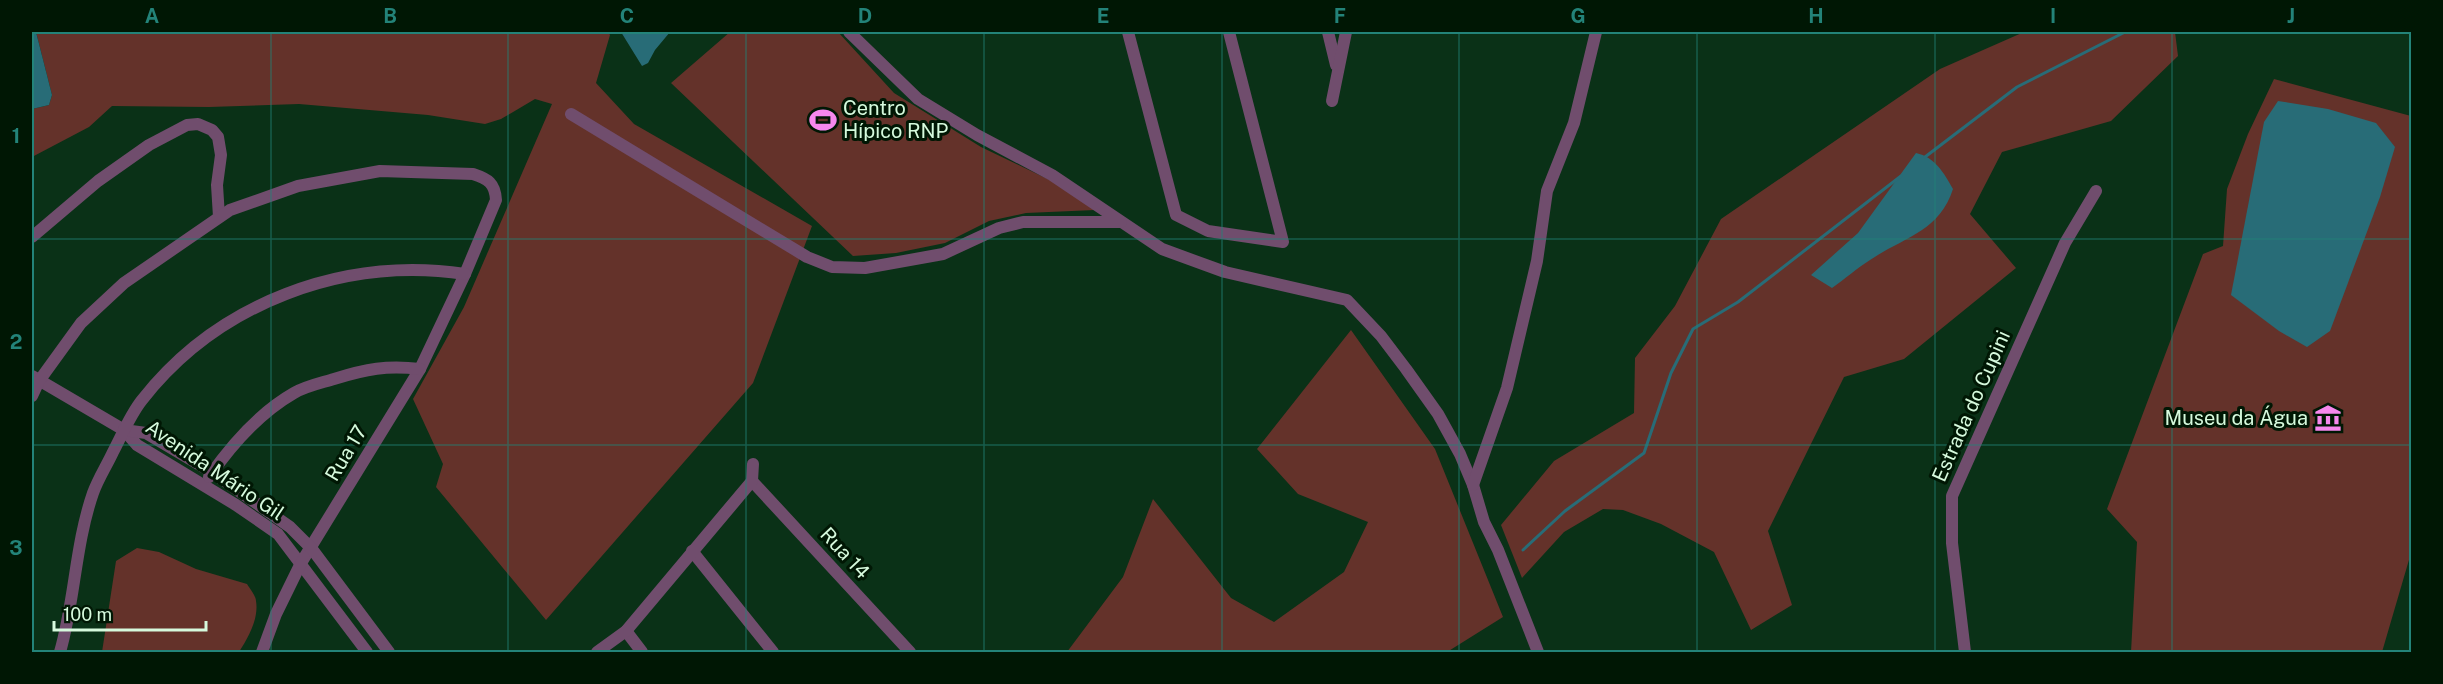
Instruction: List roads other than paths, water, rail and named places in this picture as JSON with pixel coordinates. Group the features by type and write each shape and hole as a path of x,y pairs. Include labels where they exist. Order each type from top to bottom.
{"street":[{"path":"849,32 918,99 977,135 1052,175 1162,249 1225,272 1347,300 1381,336 1438,414 1460,454 1473,485 1484,522 1498,550 1538,652"},
{"path":"1128,32 1176,215 1208,231 1283,242 1229,32"},
{"path":"1328,32 1338,71"},
{"path":"1332,101 1346,32"},
{"path":"1473,485 1507,388 1537,261 1547,191 1574,123 1596,32"},
{"path":"571,114 807,257 832,267 865,268 942,254 999,228 1023,222 1121,222"},
{"path":"32,237 98,181 149,145 187,125 198,124 212,130 218,136 221,155 217,185 219,217 124,283 81,323 35,379 32,396"},
{"name":"Rua 17","path":"219,217 230,210 298,186 380,171 473,174 487,178 495,188 496,200 465,274 420,369 312,549 301,563 276,614 262,652"},
{"name":"Estrada do Cupini","path":"1965,652 1952,543 1952,496 2065,243 2096,191"},
{"path":"60,652 70,609 75,566 91,499 124,430 141,402 179,359 223,324 270,299 323,280 374,272 465,274"},
{"path":"203,485 235,441 260,417 296,392 364,369 394,366 420,369"},
{"path":"35,379 124,430"},
{"name":"Avenida Mário Gil","path":"124,430 146,433 212,472 278,534 366,652"},
{"name":"Avenida Mário Gil","path":"124,430 138,445 203,485 240,500 290,527 312,549 384,651"},
{"path":"597,652 626,631 752,481 753,464"},
{"name":"Rua 14","path":"752,481 910,652"},
{"path":"692,551 773,652"},
{"path":"626,631 642,652"}],"water":[{"path":"32,32 36,32 52,95 49,105 32,109"},
{"path":"621,32 670,32 655,50 648,63 642,66"},
{"path":"2278,101 2328,109 2376,123 2395,147 2380,197 2330,331 2307,347 2279,331 2231,295 2264,122"},
{"path":"1916,153 1934,162 1953,189 1939,215 1919,232 1860,266 1832,288 1811,275 1858,233"}],"waterway":[{"path":"1925,157 2017,87 2125,32"},
{"path":"1523,550 1565,511 1644,453 1671,373 1693,329 1738,302 1901,176"}],"place":[{"name":"Centro Hípico RNP","path":"823,120"},
{"name":"Museu da Água","path":"2328,418"}]}
